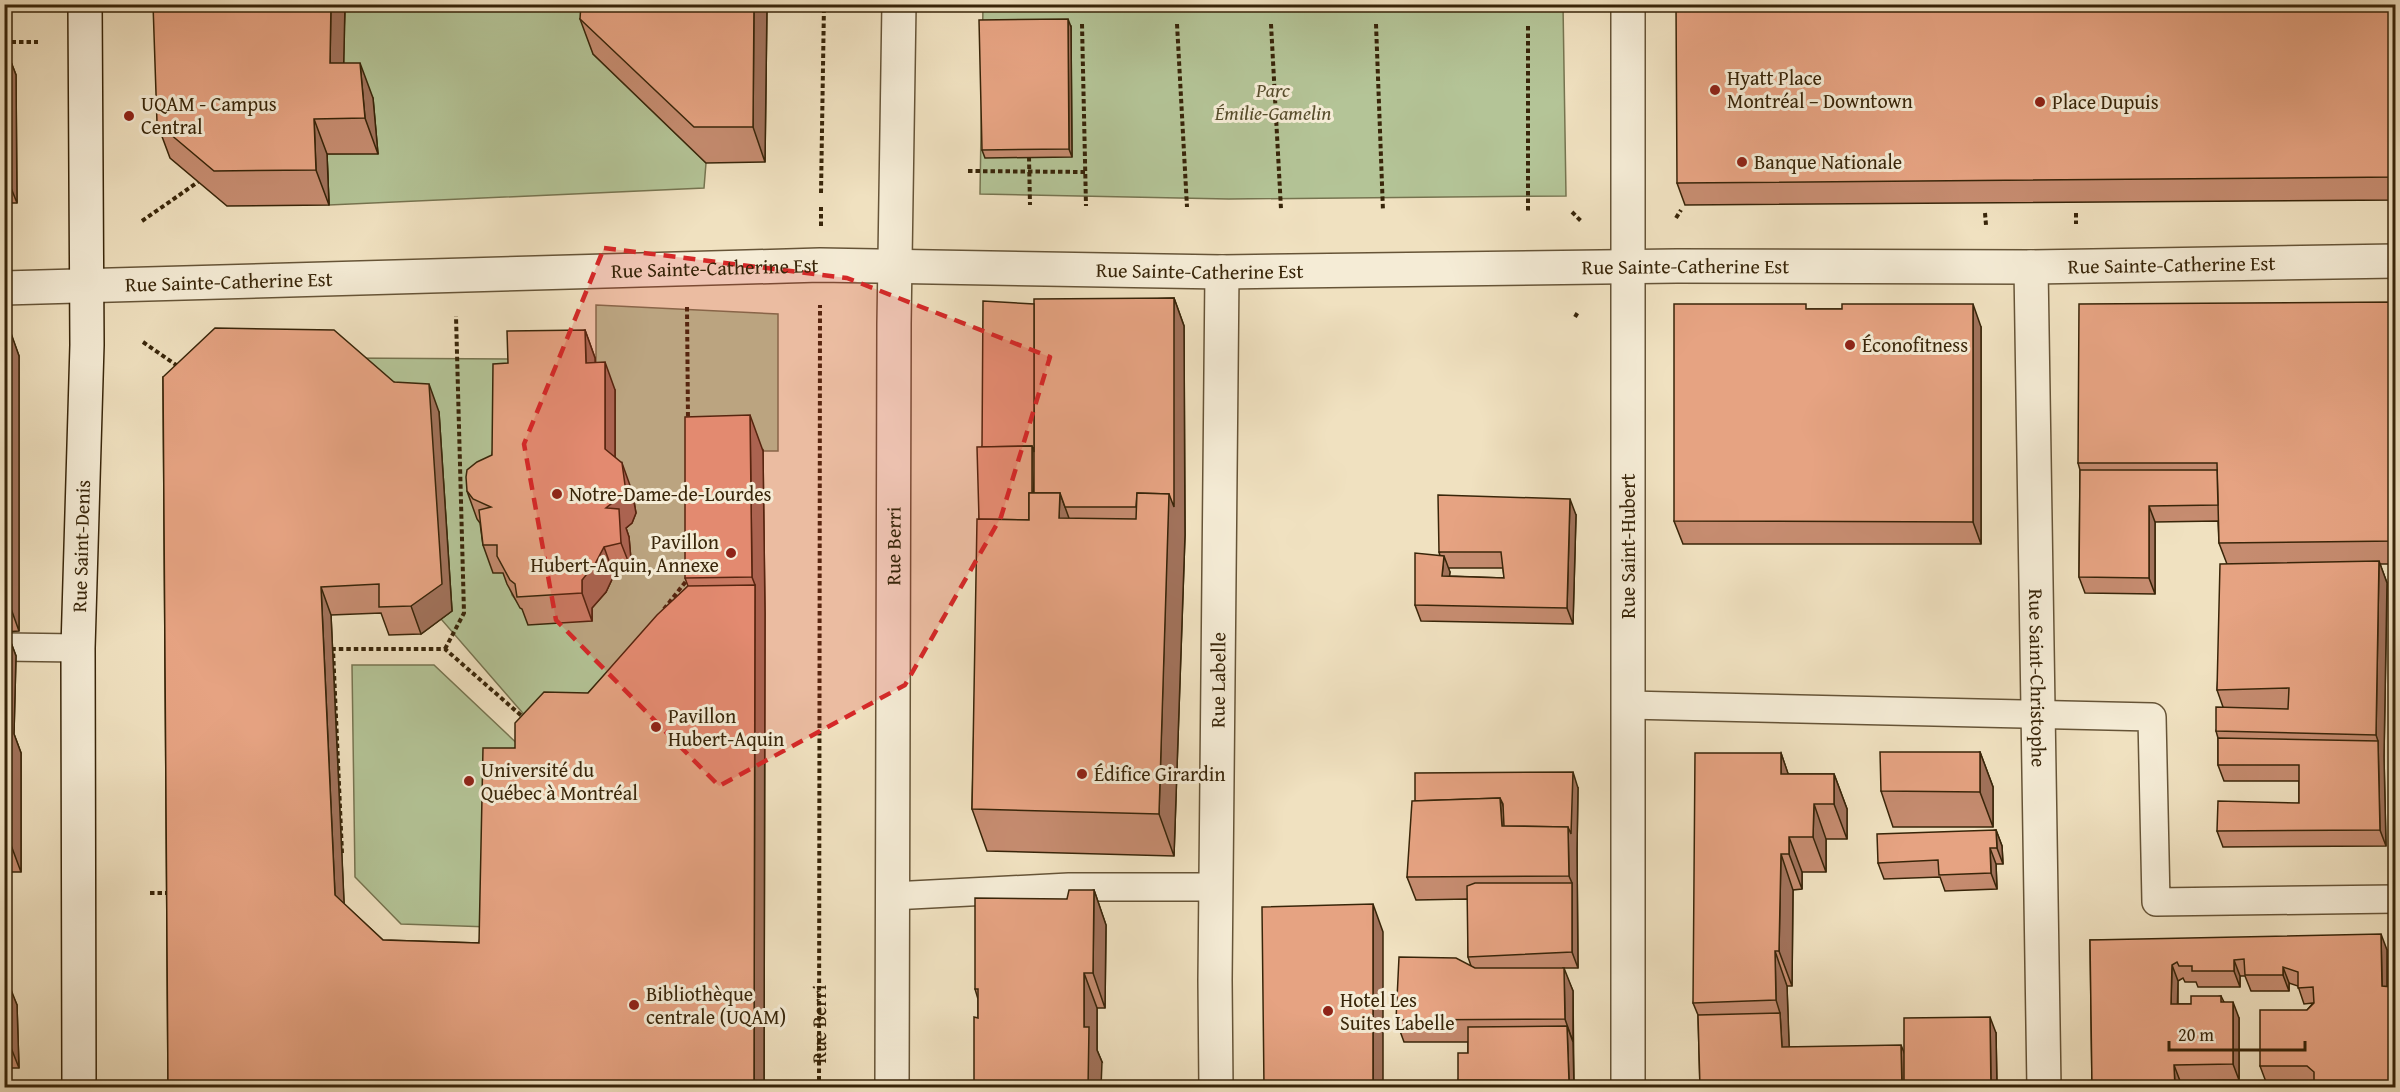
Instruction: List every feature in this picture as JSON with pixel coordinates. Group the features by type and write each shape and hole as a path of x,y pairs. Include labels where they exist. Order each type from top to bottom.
{"street":[{"name":"Rue Saint-Denis","path":"79,1088 78,648 87,285 85,4"},
{"name":"Rue Berri","path":"892,1088 895,265 899,4"},
{"name":"Rue Saint-Hubert","path":"1628,4 1628,1088"},
{"name":"Rue Sainte-Catherine Est","path":"4,288 689,268 895,265 1222,272 1677,266 2031,267 2396,261"},
{"name":"Rue Saint-Christophe","path":"2031,267 2043,1088"},
{"name":"Rue Labelle","path":"1216,1088 1215,887 1222,272"}],"lane":[{"path":"4,647 78,648"},
{"path":"1628,705 2152,717 2156,902 2396,899"},
{"path":"892,896 1058,888 1215,887"}],"path":[{"path":"821,194 824,4"},
{"path":"1082,24 1086,206"},
{"path":"1177,24 1187,207"},
{"path":"1271,24 1281,209"},
{"path":"1376,24 1383,211"},
{"path":"1528,26 1528,213"},
{"path":"4,42 38,42"},
{"path":"1029,158 1030,205"},
{"path":"968,171 1086,172"},
{"path":"142,221 198,182"},
{"path":"1676,218 1681,210"},
{"path":"1572,212 1581,221"},
{"path":"1985,213 1986,225"},
{"path":"2076,213 2076,224"},
{"path":"688,428 689,268"},
{"path":"446,649 464,613 455,275"},
{"path":"143,342 180,368"},
{"name":"Rue Berri","path":"819,1088 820,348"},
{"path":"656,618 687,583 687,571"},
{"path":"342,861 333,649 446,649 525,719 535,716"},
{"path":"150,893 176,893"}],"highlighted area":[{"path":"604,248 847,278 1050,357 1001,517 905,685 719,786 556,620 524,444"}],"green space":[{"path":"515,4 595,4 593,54 706,163 704,188 329,205 327,154 378,153 343,98 345,5 425,5 427,10 514,9"},
{"name":"Parc Émilie-Gamelin","path":"983,5 1563,5 1566,196 1229,199 980,194"},
{"path":"596,305 778,314 778,451 763,451 698,614 541,734 441,619 452,611 344,358 517,359 483,527 507,573 512,595 525,612 592,621 592,607 606,592 614,575 632,571 621,533 633,519 635,509 632,491 615,477 596,391"},
{"path":"352,665 434,665 525,751 490,927 401,924 355,877"}],"building":[{"path":"153,4 331,4 330,63 360,63 365,118 314,119 316,170 214,171 157,123"},
{"path":"581,4 754,4 753,127 694,127 580,19"},
{"name":"Place Dupuis","path":"1676,4 2396,4 2396,177 1677,183"},
{"path":"1068,19 1069,149 982,150 979,20"},
{"path":"1174,298 1174,507 1169,494 1137,493 1136,507 1065,507 1060,493 1034,493 1034,299"},
{"path":"983,301 1034,304 1034,452 1032,446 982,447"},
{"path":"2396,302 2396,541 2219,543 2217,463 2078,463 2079,304"},
{"path":"1674,304 1806,304 1806,309 1842,309 1842,304 1973,304 1973,522 1674,521"},
{"name":"Pavillon Hubert-Aquin","path":"215,328 334,330 394,382 429,384 442,584 411,606 379,607 379,584 321,587 335,895 383,940 479,943 483,748 515,748 515,723 544,692 588,693 657,615 688,586 755,585 754,1088 168,1088 163,377"},
{"name":"Notre-Dame-de-Lourdes","path":"585,330 586,363 605,362 605,449 622,463 625,485 622,495 606,508 619,509 621,543 604,547 595,564 582,580 582,593 517,597 515,584 510,580 497,556 497,545 483,545 479,510 491,507 473,499 467,491 467,470 492,455 493,364 508,363 507,331"},
{"name":"Pavillon Hubert-Aquin, Annexe","path":"750,415 752,577 685,578 685,417"},
{"path":"4,437 8,437 9,603 4,603"},
{"path":"1032,446 1032,493 1029,493 1029,520 979,519 977,447"},
{"path":"2080,470 2217,470 2218,505 2149,506 2149,578 2079,577"},
{"path":"1029,493 1060,493 1059,518 1136,519 1137,493 1169,494 1159,814 972,809 977,519 1029,520"},
{"path":"1438,495 1570,499 1567,608 1415,605 1415,553 1444,556 1442,576 1504,578 1501,552 1439,552"},
{"path":"2379,561 2376,735 2216,731 2216,707 2288,709 2289,688 2217,690 2220,564"},
{"path":"4,640 10,640 8,718 4,718"},
{"path":"4,718 8,718 8,837 4,837"},
{"path":"2218,738 2378,741 2380,830 2217,831 2218,801 2299,803 2299,765 2218,765"},
{"path":"1880,752 1980,752 1980,792 1881,791"},
{"path":"1695,753 1781,753 1781,774 1834,774 1834,804 1814,804 1813,837 1789,837 1789,854 1781,854 1779,951 1775,951 1776,1000 1693,1003"},
{"path":"1573,772 1571,834 1568,827 1504,826 1503,804 1500,798 1415,801 1415,773"},
{"path":"1500,798 1502,826 1568,827 1569,876 1407,877 1412,801"},
{"path":"1996,830 1997,848 1990,848 1991,873 1939,875 1938,860 1878,863 1877,834"},
{"path":"1475,883 1572,883 1572,952 1468,957 1467,886"},
{"path":"1069,890 1094,890 1093,973 1084,973 1084,1027 1089,1027 1088,1088 974,1088 974,1017 978,1018 978,989 975,989 975,898 1067,899"},
{"name":"Hotel Les Suites Labelle","path":"1373,904 1373,1088 1264,1088 1262,907"},
{"path":"2381,934 2382,986 2392,987 2394,1088 2314,1088 2314,1072 2307,1066 2260,1066 2260,1010 2307,1010 2314,1003 2313,987 2298,988 2298,972 2283,967 2283,975 2245,975 2244,959 2234,960 2234,971 2192,971 2192,966 2179,966 2177,962 2172,965 2171,1004 2191,1004 2191,996 2221,996 2221,1002 2233,1002 2233,1064 2174,1065 2175,1088 2092,1088 2090,940"},
{"path":"1399,957 1456,958 1475,968 1564,968 1565,1019 1396,1020"},
{"path":"4,977 6,977 8,1040 4,1040"},
{"path":"1780,1013 1782,1047 1901,1045 1902,1088 1700,1088 1698,1015"},
{"path":"1990,1017 1991,1088 1904,1088 1904,1018"},
{"path":"1567,1026 1569,1081 1458,1080 1458,1053 1468,1053 1468,1027"}],"place":[{"name":"Hyatt Place Montréal – Downtown","path":"1715,90"},
{"name":"Place Dupuis","path":"2040,102"},
{"name":"UQAM - Campus Central","path":"129,116"},
{"name":"Banque Nationale","path":"1742,162"},
{"name":"Éconofitness","path":"1850,345"},
{"name":"Notre-Dame-de-Lourdes","path":"557,494"},
{"name":"Pavillon Hubert-Aquin, Annexe","path":"731,553"},
{"name":"Pavillon Hubert-Aquin","path":"656,727"},
{"name":"Édifice Girardin","path":"1082,774"},
{"name":"Université du Québec à Montréal","path":"469,781"},
{"name":"Bibliothèque centrale (UQAM)","path":"634,1005"},
{"name":"Hotel Les Suites Labelle","path":"1328,1011"}]}
